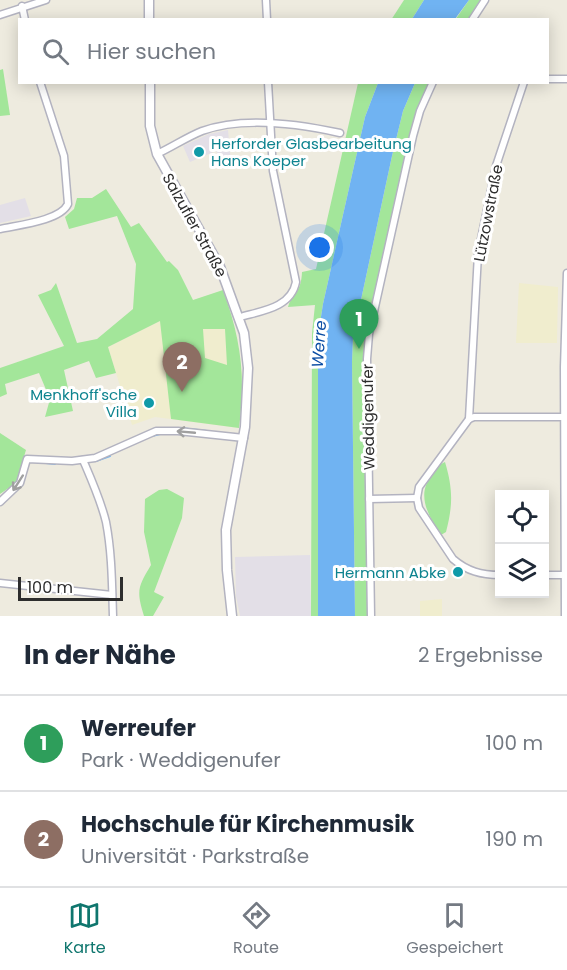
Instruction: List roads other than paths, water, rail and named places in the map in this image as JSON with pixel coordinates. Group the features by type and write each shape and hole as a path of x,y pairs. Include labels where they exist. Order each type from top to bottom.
{"main road":[{"path":"149,0 149,18"},
{"name":"Salzufler Straße","path":"150,84 150,126 157,154 210,248 229,288 244,333 248,368 244,438 226,530 232,616"}],"street":[{"path":"0,15 42,0"},
{"path":"266,0 267,18"},
{"path":"473,18 485,0"},
{"path":"22,6 25,18"},
{"path":"549,79 567,79"},
{"path":"0,229 55,216 66,209 68,204 64,156 41,84"},
{"path":"240,317 280,304 292,293 296,282 273,171 268,84"},
{"name":"Weddigenufer","path":"371,616 367,359 369,334 413,136 420,111 432,84"},
{"name":"Lützowstraße","path":"469,419 478,254 496,166 523,84"},
{"path":"157,154 214,128 269,124 340,132"},
{"path":"565,616 564,417 567,273"},
{"path":"495,575 476,573 459,565 453,559 419,508 417,498 419,487 469,419 474,417 564,417"},
{"path":"0,502 20,483 27,459 84,460 108,453 156,431 244,438"},
{"path":"84,460 100,501 106,524 113,616"},
{"path":"369,499 417,498"},
{"path":"549,575 564,575"},
{"path":"0,583 112,595"}],"water":[{"path":"424,0 469,0 456,18 413,18"},
{"name":"Werre","path":"378,84 415,84 403,111 392,156 353,337 355,616 318,616 318,336 323,304 365,117"}],"waterway":[{"path":"180,428 207,431"},
{"path":"152,436 160,434"},
{"path":"96,461 110,456"},
{"path":"37,462 55,464"},
{"path":"62,464 72,464"}],"place":[{"name":"Herforder Glasbearbeitung Hans Koeper","path":"199,152"},
{"name":"Werreufer","path":"359,349"},
{"name":"Hochschule für Kirchenmusik","path":"182,392"},
{"name":"Menkhoff'sche Villa","path":"149,403"},
{"name":"Hermann Abke","path":"458,572"}]}
